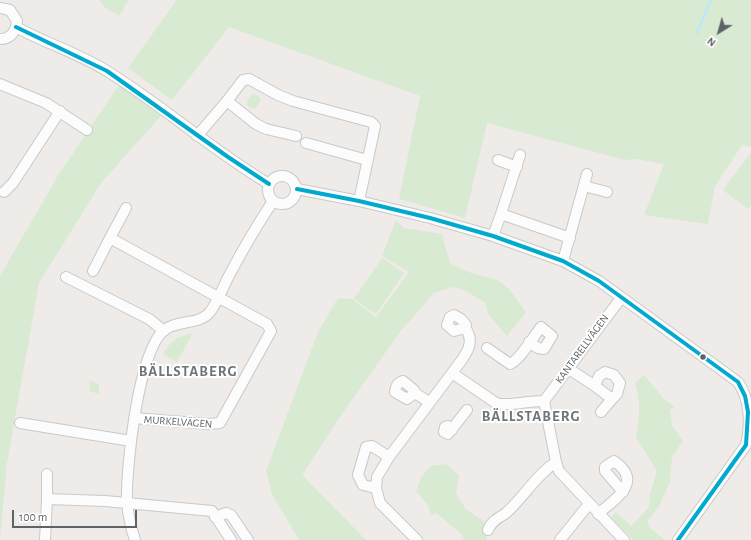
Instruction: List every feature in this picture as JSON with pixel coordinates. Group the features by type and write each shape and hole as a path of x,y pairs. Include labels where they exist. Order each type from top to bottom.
{"street":[{"path":"0,39 10,37 16,26 14,14 3,5"},
{"path":"16,26 106,70 218,152 269,184"},
{"path":"197,136 227,102 243,80 249,79 283,97 372,122 375,126 359,201"},
{"path":"0,84 46,103 87,130"},
{"path":"227,102 256,124 266,129 296,136"},
{"path":"4,192 13,183 60,111"},
{"path":"306,143 367,160"},
{"path":"493,236 520,155"},
{"path":"498,160 517,167"},
{"path":"563,261 587,174"},
{"path":"276,176 292,179 297,189 294,197 287,203 278,203 273,201 268,193 269,184 276,176"},
{"path":"584,186 607,192"},
{"path":"297,189 359,201 430,218 493,236 563,261 599,281 620,298 738,382 743,390 749,414 750,433 746,445 678,540"},
{"path":"66,277 150,319 164,331 172,326 204,316 209,312 246,244 273,201"},
{"path":"93,271 126,208"},
{"path":"501,214 570,238"},
{"name":"MURKELVÄGEN","path":"110,238 267,324 270,331 222,420 216,425 134,418"},
{"name":"KANTARELLVÄGEN","path":"544,401 620,298"},
{"path":"417,540 380,503 376,488 376,477 389,457 469,349 471,342 469,334 465,328"},
{"name":"MURKELVÄGEN","path":"135,540 131,528 127,502 134,418 144,373 155,342 164,331"},
{"path":"489,351 510,364 514,362 529,342"},
{"path":"568,369 612,399"},
{"path":"595,386 599,376 605,372 614,375 620,383 617,394 601,412"},
{"path":"452,373 496,403 502,404 532,400 544,401 559,471 624,540"},
{"path":"415,393 429,402"},
{"path":"452,430 468,410"},
{"path":"20,423 131,441"},
{"path":"376,488 363,485 358,475 366,447 372,446 389,457"},
{"path":"488,530 490,524 523,496 545,469 556,462"},
{"path":"45,540 47,474"},
{"path":"598,514 623,492"},
{"path":"47,499 127,502 212,511 231,540"},
{"path":"560,540 589,504"},
{"path":"215,517 226,513 231,515 248,540"}],"green space":[{"path":"100,0 129,0 119,16 104,7"},
{"path":"175,0 751,0 751,147 742,145 715,186 708,224 644,215 664,164 636,159 625,160 487,123 465,218 399,199 420,96 229,27 172,100 128,68 176,1"},
{"path":"119,85 161,116 101,183 39,283 7,463 0,540 0,276 57,177"},
{"path":"253,93 260,98 260,102 255,109 249,107 247,104 248,99"},
{"path":"751,152 751,205 748,209 723,190"},
{"path":"396,220 404,228 442,234 450,263 471,273 497,280 509,289 526,312 507,336 488,314 486,303 464,290 452,287 434,293 400,332 346,408 302,475 366,540 299,540 272,494 266,471 318,332 338,298 352,299 376,317 409,272 382,256"},
{"path":"382,258 404,273 376,314 354,299"},
{"path":"193,333 177,362 163,354 172,342"},
{"path":"644,375 664,399 675,407 670,410 672,425 683,441 672,457 670,482 659,506 647,522 650,528 665,540 634,540 611,518 616,512 631,526 649,507 650,494 657,471 636,437 639,410 635,383"},
{"path":"90,380 99,385 99,394 89,391"},
{"path":"446,464 459,475 456,493 465,508 484,522 487,540 462,540 464,536 436,513 431,515 428,505 416,491 422,476 431,466"}],"waterway":[{"path":"697,33 711,0"}],"transit line":[{"path":"16,27 107,71 228,157 269,184"},
{"path":"297,189 359,201 430,218 493,236 563,261 599,281 738,382 745,396 748,412 746,445 678,540"}],"district":[{"name":"BÄLLSTABERG","path":"188,371"},
{"name":"BÄLLSTABERG","path":"531,416"}]}
